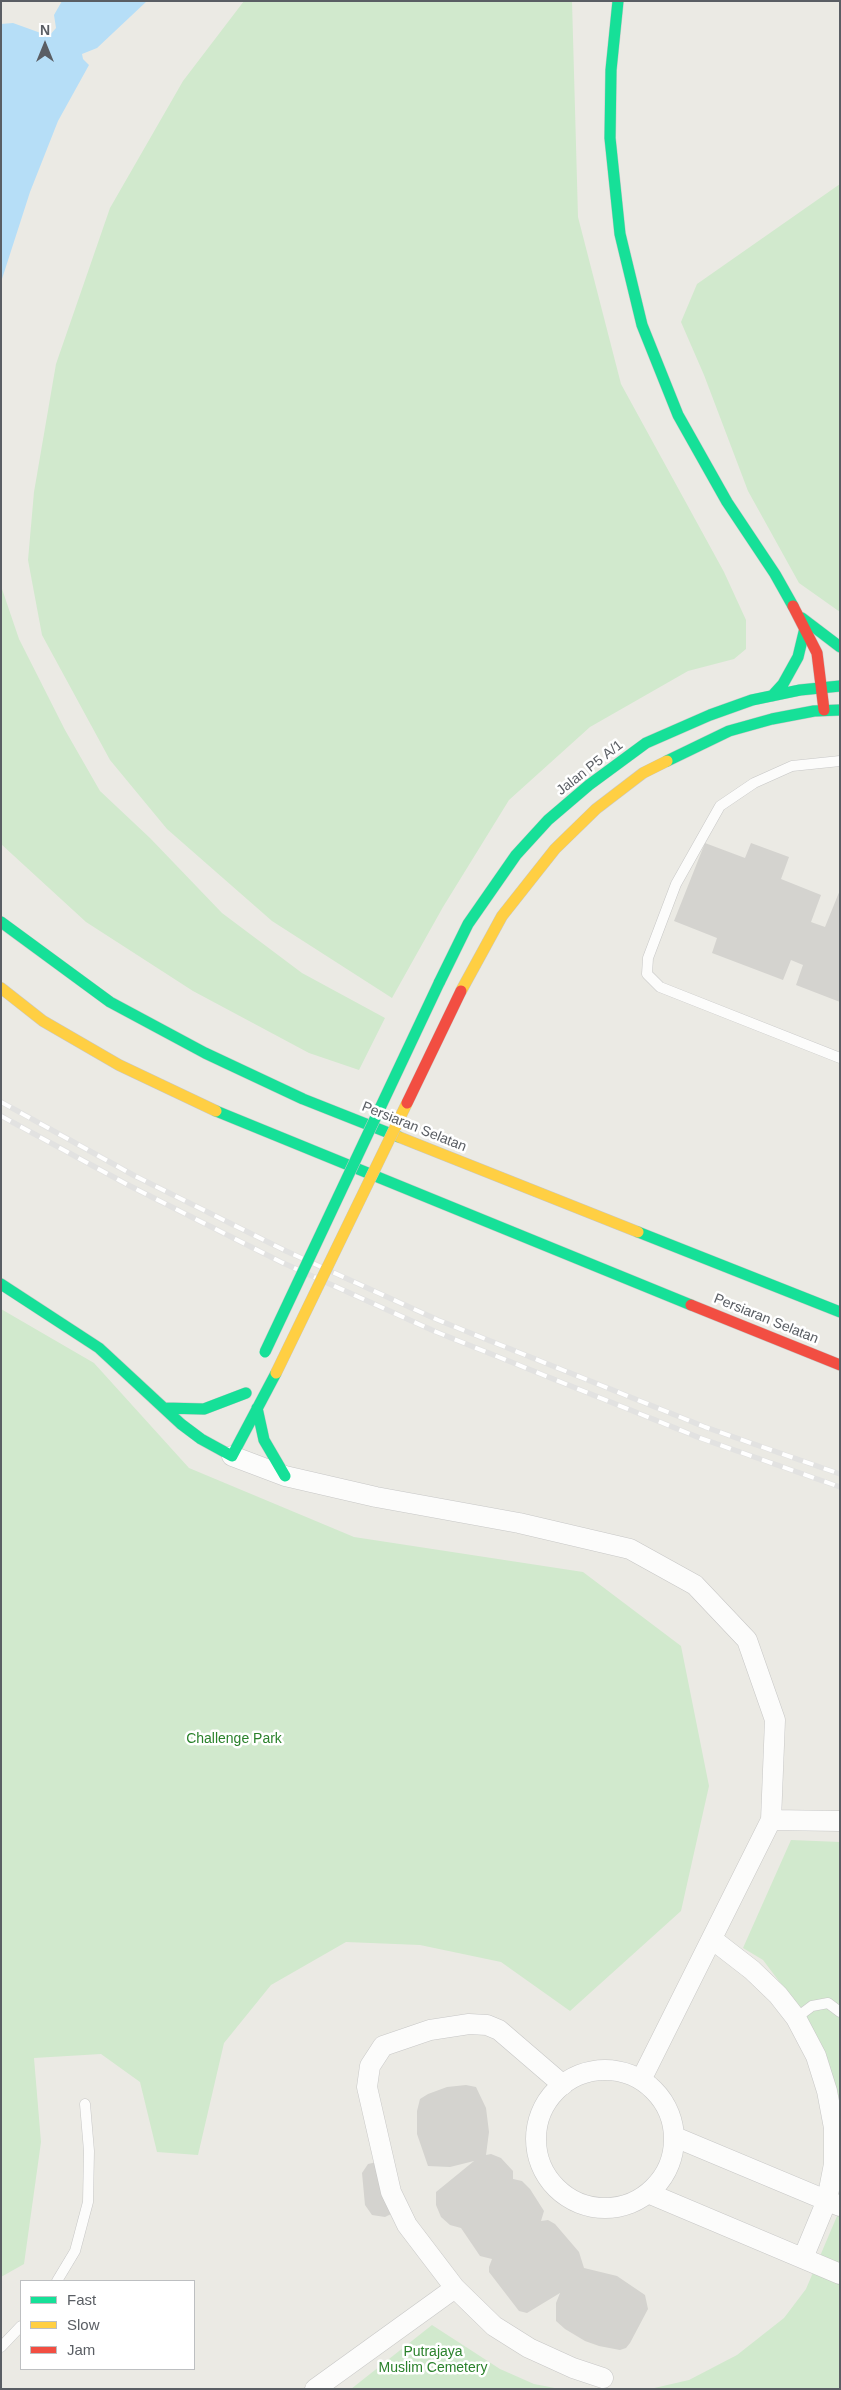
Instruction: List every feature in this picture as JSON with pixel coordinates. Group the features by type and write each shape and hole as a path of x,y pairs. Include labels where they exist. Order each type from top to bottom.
{"street":[{"path":"618,1 611,70 610,138 620,234 642,325 678,415 727,502 776,574 803,622 816,653 824,710"},
{"path":"803,622 840,647"},
{"path":"772,696 783,684 798,657 803,622"},
{"name":"Jalan P5 A/1","path":"261,1363 468,924 516,855 548,820 646,743 710,715 772,696 840,686"},
{"path":"224,1448 257,1408 276,1373 461,991 502,916 555,849 596,809 643,773 729,731 772,719 824,710 840,710"},
{"name":"Persiaran Selatan","path":"1,922 110,1002 205,1053 302,1099 840,1312"},
{"name":"Persiaran Selatan","path":"1,988 43,1021 119,1065 228,1117 840,1365"},
{"path":"1,1284 99,1348 201,1439 285,1476 376,1497 519,1523 630,1548 695,1585 747,1640 775,1720 771,1820 642,2080"},
{"path":"164,1408 204,1410 248,1390 238,1409"},
{"path":"257,1408 264,1440 285,1476"},
{"path":"771,1820 840,1820"},
{"path":"712,1939 752,1970 778,1995 796,2018 833,2089 833,2203 802,2258"},
{"path":"563,2085 500,2030 487,2025 469,2024 408,2036 383,2046 370,2066 367,2087 391,2192 407,2225 455,2288 494,2326 529,2348 573,2368 604,2378"},
{"path":"595,2070 619,2071 642,2080 659,2095 670,2115 675,2137 672,2158 662,2178 648,2193 629,2204 607,2208 586,2205 566,2196 550,2181 539,2160 535,2136 540,2113 553,2092 563,2085 572,2078 595,2070"},
{"path":"675,2137 833,2203"},
{"path":"648,2193 840,2274"},
{"path":"314,2389 455,2288"}],"lane":[{"path":"840,761 792,766 754,783 720,806 676,884 648,958 647,974 660,987 840,1058"},
{"path":"796,2018 812,2006 828,2003 840,2012"},
{"path":"58,2280 75,2251 88,2202 89,2151 85,2104"},
{"path":"1,2347 20,2327"}],"green space":[{"path":"244,1 572,1 578,217 621,384 724,572 746,620 746,649 734,659 688,671 590,727 509,800 443,907 392,998 272,921 167,829 110,760 42,635 28,560 34,492 56,364 110,208 183,81"},
{"path":"840,184 840,612 799,583 748,491 704,375 681,322 697,284"},
{"path":"1,586 19,639 65,730 100,791 150,838 222,913 302,973 385,1018 359,1070 309,1053 193,991 86,922 1,844"},
{"name":"Challenge Park","path":"1,1309 94,1363 189,1468 354,1537 583,1572 681,1646 709,1786 681,1911 570,2011 501,1962 420,1945 346,1942 271,1985 224,2043 198,2155 157,2152 140,2082 101,2054 34,2058 41,2142 24,2264 1,2277"},
{"path":"791,1840 840,1842 840,2105 794,2001 763,1960 743,1948"},
{"path":"840,2209 840,2389 650,2389 689,2380 737,2355 784,2318 806,2289"},
{"name":"Putrajaya Muslim Cemetery","path":"432,2325 500,2369 534,2384 560,2389 351,2389"}],"water":[{"path":"62,1 147,1 97,48 82,54 83,59 89,65 58,121 30,192 1,282 1,24 13,23 49,36 56,28 54,15"}],"building":[{"path":"705,843 745,858 751,843 789,857 781,879 821,895 811,922 825,927 840,890 840,1002 796,985 803,965 791,960 783,980 712,953 717,938 674,921"},
{"path":"466,2085 476,2087 486,2108 489,2132 486,2155 491,2154 501,2158 513,2171 513,2179 522,2181 530,2189 544,2211 541,2221 548,2220 555,2224 579,2252 584,2268 617,2276 645,2295 648,2309 626,2348 620,2350 599,2346 585,2341 565,2329 556,2321 556,2303 560,2293 527,2313 519,2311 489,2272 492,2259 480,2256 461,2228 450,2225 441,2217 436,2205 436,2192 474,2161 450,2167 428,2166 417,2134 417,2111 420,2099 428,2094 447,2087"},
{"path":"377,2162 391,2214 385,2217 372,2215 365,2205 362,2173 368,2164"}],"railway":[{"path":"1,1102 135,1176 286,1251 438,1320 705,1427 840,1474"},
{"path":"1,1116 130,1186 281,1262 434,1331 700,1438 840,1487"}],"traffic: fast":[{"path":"618,1 611,70 610,138 620,234 642,325 678,415 727,502 775,574 793,606"},
{"path":"802,618 840,647"},
{"path":"772,696 783,684 798,657 805,628"},
{"path":"439,983 468,924 516,855 548,820 589,785 646,743 710,715 752,700 800,690 840,686"},
{"path":"667,761 729,731 772,719 814,711 840,710"},
{"path":"1,922 110,1002 205,1053 303,1099 399,1137"},
{"path":"265,1352 439,983"},
{"path":"216,1111 691,1305"},
{"path":"638,1232 840,1312"},
{"path":"1,1284 99,1348 181,1424 201,1439 232,1456 276,1373"},
{"path":"164,1408 204,1409 246,1393"},
{"path":"257,1408 264,1440 285,1476"}],"traffic: slow":[{"path":"461,991 502,916 555,849 596,809 643,773 667,761"},
{"path":"1,988 43,1021 119,1065 216,1111"},
{"path":"276,1373 407,1103"},
{"path":"399,1137 638,1232"}],"traffic: jam":[{"path":"793,606 817,653 824,710"},
{"path":"407,1103 461,991"},
{"path":"691,1305 840,1365"}]}
